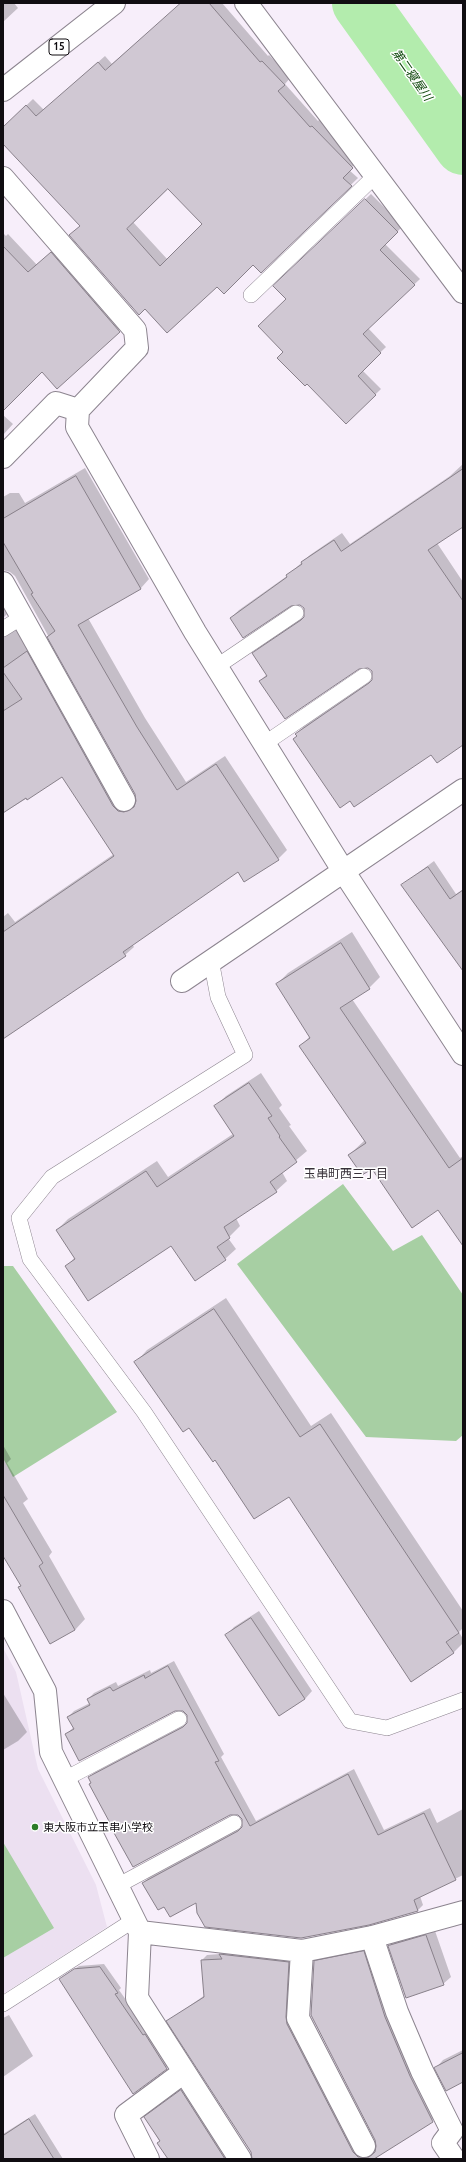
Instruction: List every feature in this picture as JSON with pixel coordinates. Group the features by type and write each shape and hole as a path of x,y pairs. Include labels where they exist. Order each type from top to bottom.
{"street":[{"name":"15","path":"3,90 114,3"},
{"path":"246,3 374,176 463,292"},
{"path":"3,178 134,330 137,348 78,410 77,427 216,667 344,872 463,1054"},
{"path":"3,457 56,403 78,410"},
{"path":"3,583 124,800"},
{"path":"182,980 344,872 463,790"},
{"path":"3,1611 45,1691 51,1752 137,1926 137,1998 240,2159"},
{"path":"137,1926 302,1951 372,1937 463,1912"},
{"path":"372,1937 396,2012 422,2071 452,2131 443,2143 454,2159"},
{"path":"302,1951 298,2018 364,2146"},
{"path":"148,2159 126,2115 184,2072"}],"lane":[{"path":"251,295 374,176"},
{"path":"216,667 296,613"},
{"path":"3,629 22,617"},
{"path":"264,744 364,676"},
{"path":"211,960 218,997 245,1055 52,1176 19,1218 30,1259 144,1412 350,1721 387,1728 463,1700"},
{"path":"65,1779 179,1719"},
{"path":"117,1886 234,1823"},
{"path":"3,2004 137,1926"}],"shaded area":[{"name":"東大阪市立玉串小学校","path":"3,1648 16,1672 38,1769 96,1885 107,1927 3,1994"}],"green space":[{"path":"343,1184 393,1251 422,1235 463,1295 463,1435 456,1441 366,1437 237,1264"},
{"path":"3,1266 13,1266 117,1412 13,1477 3,1458"},
{"path":"3,1842 54,1928 3,1958"}],"building":[{"path":"181,3 209,3 260,62 262,61 285,85 278,91 310,127 312,126 353,168 343,178 352,186 261,273 253,265 224,294 217,287 167,333 145,309 139,315 69,235 80,226 3,144 3,127 26,105 36,116 98,62 105,70","holes":["168,189 202,224 160,266 127,229"]},
{"path":"365,199 398,232 380,250 415,285 363,334 381,353 358,376 376,395 346,424 307,384 305,386 277,358 283,352 258,326 286,299 273,286"},
{"path":"3,246 28,272 51,252 120,332 57,389 42,372 3,411"},
{"path":"463,469 463,527 428,550 463,601 463,745 437,763 431,755 354,807 350,801 340,808 293,739 297,736 295,734 369,683 372,680 372,671 368,668 359,669 285,719 259,681 267,676 252,653 301,620 304,617 304,608 300,605 291,606 243,638 230,618 287,577 286,575 302,564 301,562 334,540 341,551"},
{"path":"76,476 141,589 78,625 137,727 177,790 216,764 279,860 244,882 238,872 123,952 126,956 3,1039 3,932 114,856 62,777 27,800 26,798 3,813 3,711 22,699 3,672 3,668 27,651 113,806 118,811 124,812 134,807 136,801 135,794 47,637 55,631 31,594 33,593 3,542 3,519"},
{"path":"428,867 450,899 463,890 463,971 401,885"},
{"path":"341,943 370,989 340,1008 449,1168 463,1158 463,1246 438,1210 412,1228 372,1169 362,1175 348,1155 366,1143 299,1046 310,1038 276,984"},
{"path":"249,1083 272,1116 268,1118 280,1136 279,1137 297,1162 270,1182 277,1192 224,1227 230,1238 217,1247 226,1260 195,1281 171,1246 88,1301 65,1266 75,1259 56,1230 146,1171 157,1187 234,1136 214,1106"},
{"path":"214,1309 300,1437 320,1424 459,1633 446,1642 454,1653 411,1682 289,1497 254,1519 215,1460 213,1462 189,1428 183,1432 134,1362"},
{"path":"3,1495 43,1563 39,1566 75,1630 50,1644 18,1587 21,1586 3,1556"},
{"path":"251,1618 305,1699 279,1716 225,1635"},
{"path":"168,1666 219,1761 215,1762 250,1826 348,1774 378,1835 424,1813 456,1880 414,1900 418,1911 369,1925 301,1938 205,1927 197,1913 196,1903 170,1917 164,1907 158,1910 142,1883 238,1831 242,1827 242,1819 238,1815 230,1815 133,1867 89,1784 91,1783 88,1777 183,1727 187,1723 187,1715 183,1711 175,1711 79,1761 65,1734 74,1729 67,1717 90,1705 87,1699 110,1687 113,1691 144,1675 145,1678"},
{"path":"426,1935 444,1985 406,1998 388,1946"},
{"path":"364,1951 385,2017 410,2076 433,2122 374,2159 252,2159 251,2152 166,2021 204,1997 201,1960 222,1959 219,1954 289,1962 286,2017 287,2024 353,2152 358,2157 369,2157 375,2152 375,2140 311,2015 314,1961"},
{"path":"100,1967 118,1993 115,1994 143,2035 145,2034 167,2069 133,2094 59,1979 74,1969"},
{"path":"463,2053 463,2082 446,2091 434,2068"},
{"path":"181,2090 225,2159 168,2159 157,2143 160,2141 144,2117"},
{"path":"29,2119 54,2159 3,2159 3,2136"}],"waterway":[{"name":"第二寝屋川","path":"360,3 463,147"}],"place":[{"name":"東大阪市立玉串小学校","path":"35,1827"}],"district":[{"name":"玉串町西三丁目","path":"346,1174"}]}
